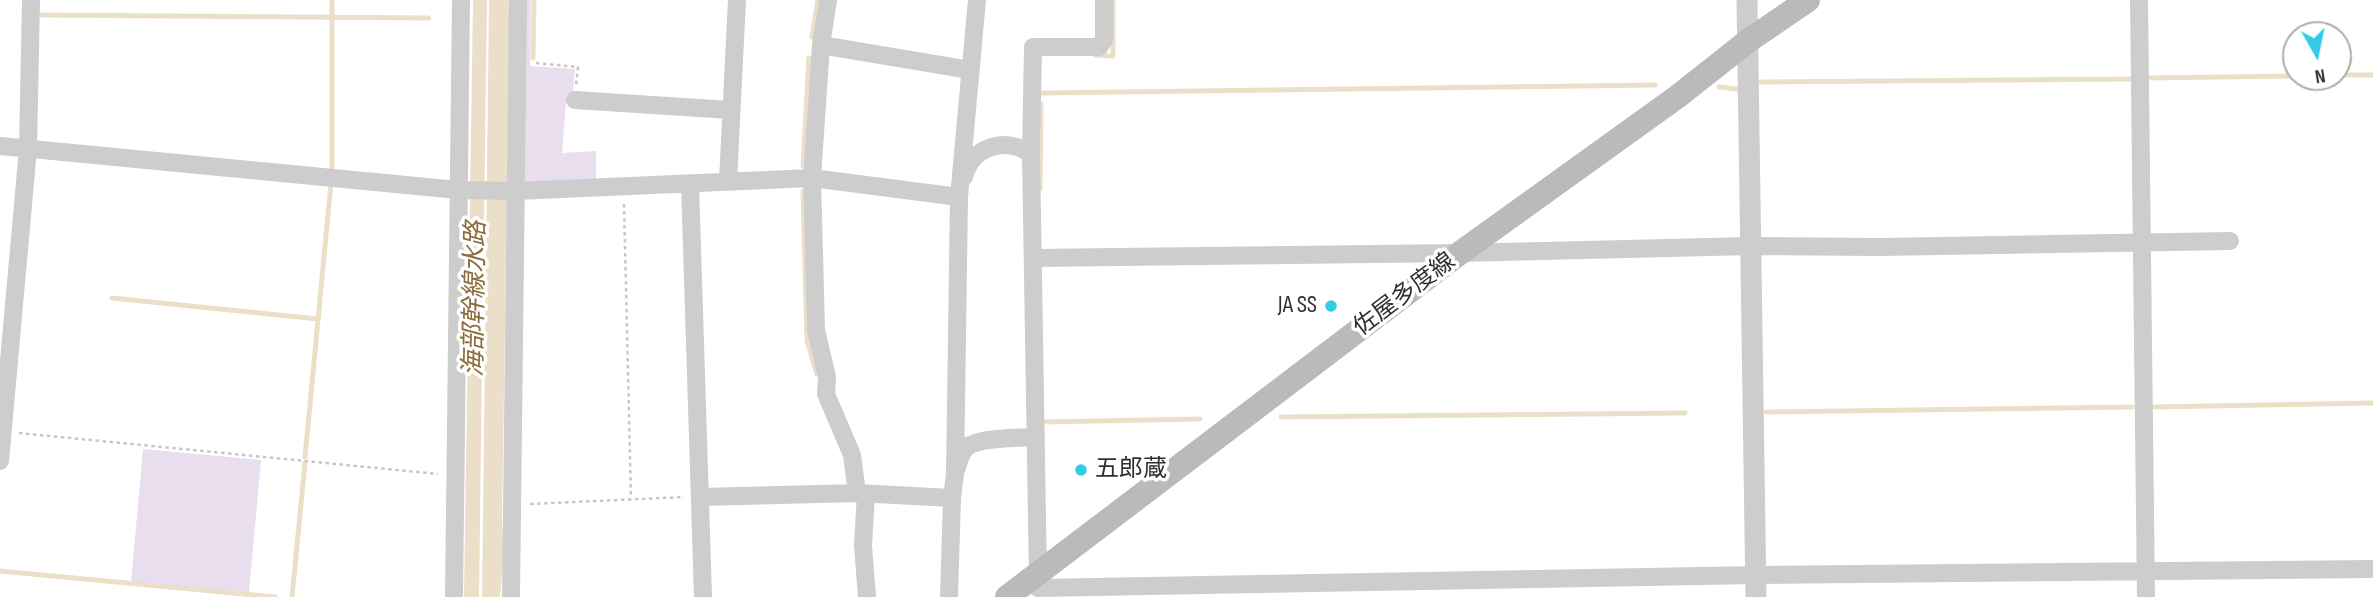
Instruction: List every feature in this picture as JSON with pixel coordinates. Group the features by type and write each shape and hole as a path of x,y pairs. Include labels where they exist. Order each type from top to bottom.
{"main road":[{"name":"佐屋多度線","path":"1007,597 1038,587 1460,253 1677,97 1748,41 1808,0"}],"street":[{"path":"0,461 28,149 31,0"},
{"path":"454,597 462,190 461,0"},
{"path":"511,597 518,0"},
{"path":"728,181 737,0"},
{"path":"828,0 821,45 812,178 816,330 827,377 826,394 852,455 861,494 867,597"},
{"path":"949,597 955,474 959,197 976,0"},
{"path":"1104,0 1104,40 1099,47 1033,47 1031,154 1038,587 1756,575 2373,569"},
{"path":"1747,0 1756,597"},
{"path":"2139,0 2146,597"},
{"path":"821,45 970,70"},
{"path":"575,100 730,110"},
{"path":"959,197 967,166 994,145 1019,146 1031,154"},
{"path":"0,146 462,190 514,191 812,178 959,197"},
{"path":"690,184 703,597"},
{"path":"1034,258 1460,253 1751,246 2230,242"},
{"path":"955,474 960,457 967,447 976,442 1036,437"},
{"path":"701,497 861,494 952,498"}],"path":[{"path":"536,63 578,67 575,100"},
{"path":"624,187 631,498"},
{"path":"3,432 455,475"},
{"path":"512,504 701,497"}],"shaded area":[{"path":"525,0 531,0 530,66 575,69 572,102 566,103 562,153 596,151 596,181 527,184 523,179"},
{"path":"143,449 261,460 249,592 131,582"}],"water":[{"name":"海部幹線水路","path":"473,0 487,0 479,597 464,597"},
{"path":"489,0 510,0 502,521 504,552 500,597 482,597"}],"waterway":[{"path":"332,0 332,171"},
{"path":"533,58 534,0"},
{"path":"812,37 818,0"},
{"path":"1095,55 1113,56 1113,0"},
{"path":"41,15 429,18"},
{"path":"803,166 809,58"},
{"path":"2352,75 2373,75"},
{"path":"2146,78 2282,76"},
{"path":"1761,82 2130,79"},
{"path":"1041,93 1655,85"},
{"path":"1719,87 1737,89"},
{"path":"1040,189 1041,104"},
{"path":"305,457 331,183"},
{"path":"803,191 807,341 817,374"},
{"path":"112,298 318,319"},
{"path":"2153,407 2373,403"},
{"path":"1766,412 2132,407"},
{"path":"1281,417 1685,413"},
{"path":"1042,422 1200,419"},
{"path":"292,597 305,463"},
{"path":"0,571 275,597"}],"place":[{"name":"JA SS","path":"1331,306"},
{"name":"五郎蔵","path":"1081,470"}]}
